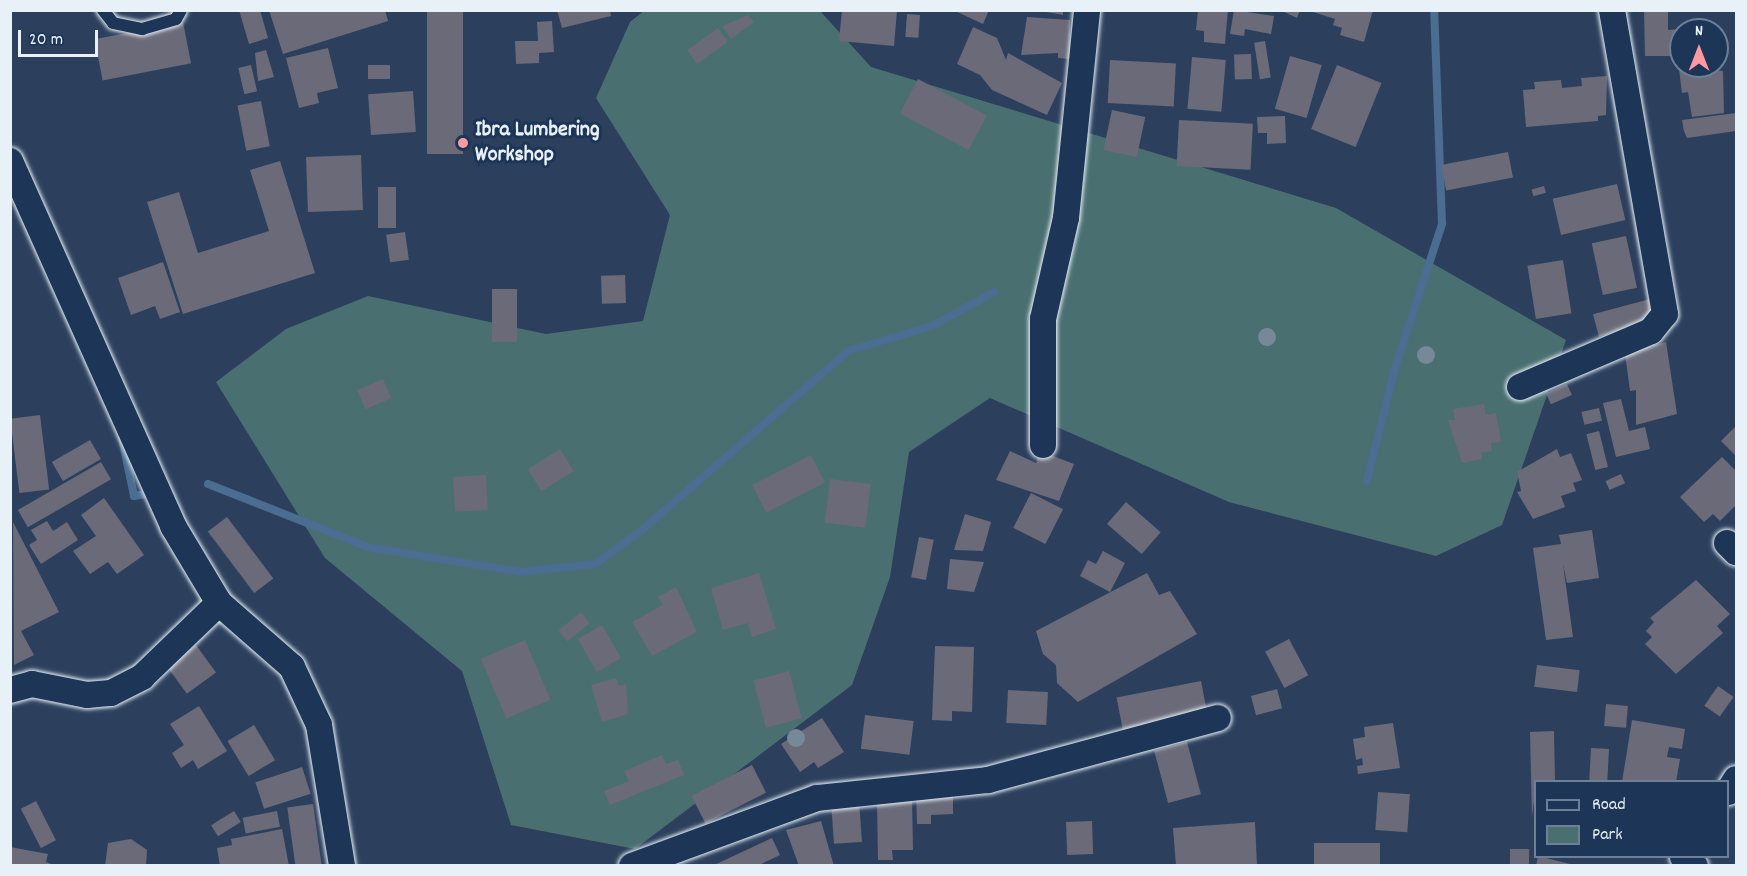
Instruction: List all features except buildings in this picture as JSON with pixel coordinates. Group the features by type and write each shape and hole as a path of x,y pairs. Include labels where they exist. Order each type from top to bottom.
{"street":[{"path":"1044,445 1043,319 1066,218 1087,10"},
{"path":"1520,387 1651,331 1665,314 1612,10"},
{"path":"10,160 173,526 219,603 296,677 319,725 342,866"},
{"path":"10,690 32,684 87,695 111,693 142,677 219,603"},
{"path":"632,866 817,798 988,780 1218,718"}],"lane":[{"path":"103,10 113,23 142,29 176,19 181,10"}],"green space":[{"path":"645,10 820,11 871,67 1336,208 1566,340 1502,525 1436,556 1229,502 990,398 909,452 890,577 852,685 635,849 511,825 462,671 325,558 216,382 286,329 368,296 546,334 643,321 670,215 596,98 630,22"}],"waterway":[{"path":"1367,481 1394,371 1442,224 1434,10"},
{"path":"208,484 368,547 520,572 595,564 642,530 848,351 932,326 994,292"},
{"path":"122,438 134,496 154,493"}],"place":[{"name":"Ibra Lumbering Workshop","path":"463,143"}]}
